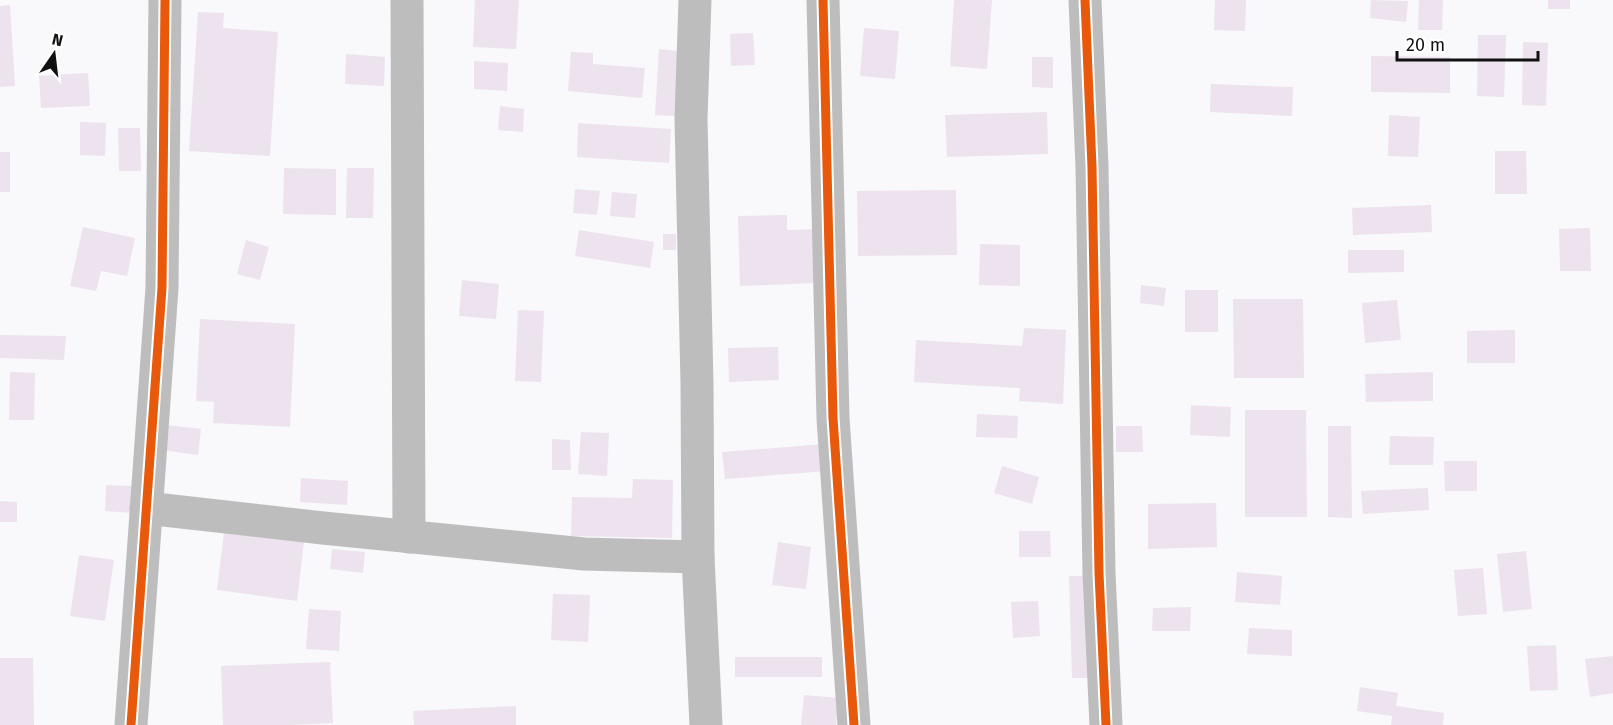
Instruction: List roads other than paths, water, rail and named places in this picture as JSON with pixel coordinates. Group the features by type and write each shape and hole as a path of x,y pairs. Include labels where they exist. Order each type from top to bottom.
{"street":[{"path":"131,725 162,288 165,0"},
{"path":"407,0 409,537"},
{"path":"695,0 691,118 698,557 706,725"},
{"path":"823,0 833,418 854,725"},
{"path":"1085,0 1092,179 1099,573 1106,725"},
{"path":"146,508 584,554 698,557"}]}
